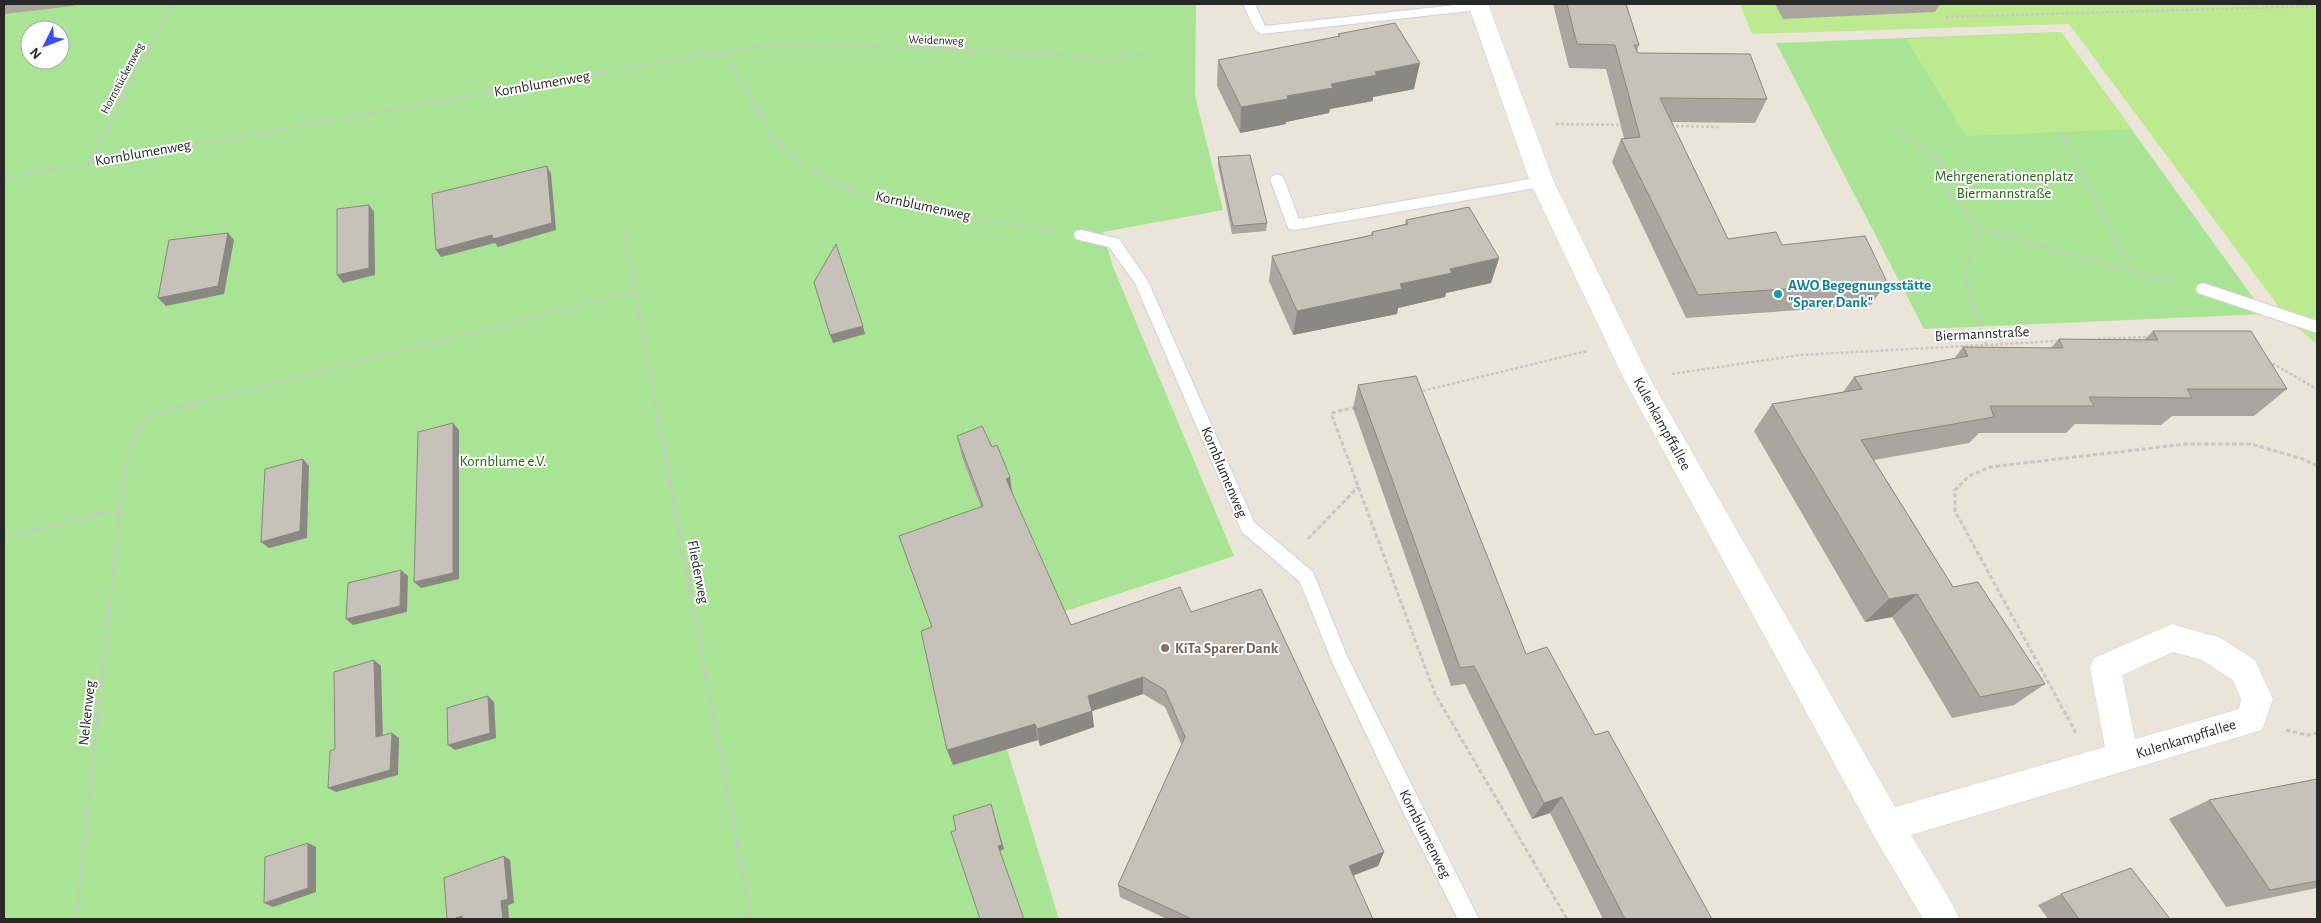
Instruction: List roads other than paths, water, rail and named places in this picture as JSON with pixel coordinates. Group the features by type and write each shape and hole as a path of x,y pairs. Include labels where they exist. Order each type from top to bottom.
{"street":[{"name":"Kulenkampffallee","path":"1478,5 1542,182 1637,379 1886,826 1942,919"},
{"name":"Kulenkampffallee","path":"1886,826 2251,720 2257,699 2244,670 2210,648 2172,638 2105,668 2109,761"}],"lane":[{"path":"1249,4 1261,30 1478,5"},
{"path":"1277,179 1294,225 1542,182"},
{"name":"Kornblumenweg","path":"1081,235 1114,243 1141,281 1248,527 1307,577 1339,658 1410,805 1469,919"},
{"path":"2203,289 2317,327"}],"place":[{"name":"AWO Begegnungsstätte \"Sparer Dank\"","path":"1778,294"},
{"name":"KiTa Sparer Dank","path":"1165,648"}],"park label":[{"name":"Mehrgenerationenplatz Biermannstraße","path":"2004,184"},
{"name":"Kornblume e.V.","path":"503,461"}]}
